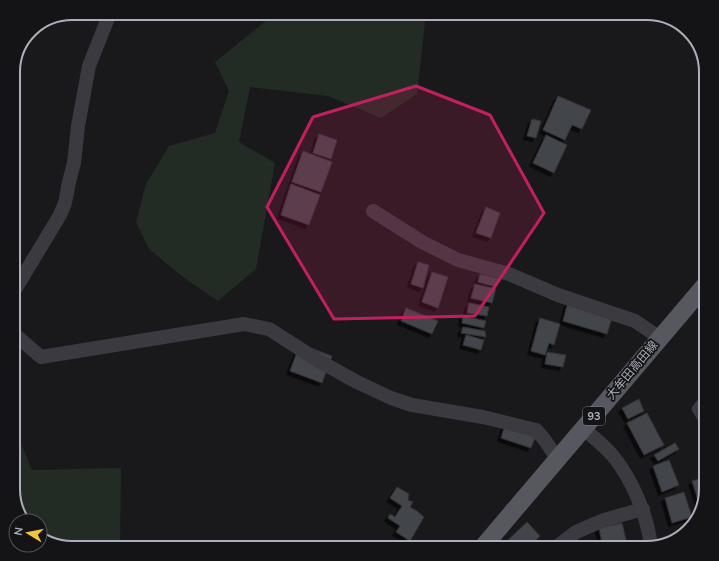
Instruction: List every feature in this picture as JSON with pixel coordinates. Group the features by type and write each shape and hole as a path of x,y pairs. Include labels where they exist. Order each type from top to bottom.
{"main road":[{"name":"大牟田高田線","path":"488,541 699,292"}],"street":[{"path":"20,281 60,215 65,203 74,163 78,126 89,66 107,20"},
{"path":"373,211 422,242 458,260 509,274 558,295 635,321 660,338"},
{"path":"20,339 41,357 244,324 269,329 325,365 391,398 412,405 483,417 536,430 558,458"},
{"path":"583,428 613,456 630,483 645,516 650,541"},
{"path":"564,541 576,532 604,520 642,509"}],"highlighted area":[{"path":"416,86 490,115 544,213 475,316 334,319 267,207 313,117"}],"shaded area":[{"path":"267,20 425,20 417,94 381,118 328,96 250,87 239,142 275,163 256,269 218,301 183,277 149,249 136,222 146,184 169,146 215,133 229,91 215,62"},
{"path":"20,441 32,470 121,468 120,541 72,541 49,536 48,513 25,512 20,492"}],"building":[{"path":"558,96 591,110 582,129 572,125 565,140 543,130"},
{"path":"532,119 541,121 536,138 527,136"},
{"path":"319,134 337,140 331,159 313,153"},
{"path":"546,135 567,145 554,173 533,163"},
{"path":"303,151 332,162 321,192 292,182"},
{"path":"291,184 320,195 309,225 281,215"},
{"path":"486,207 500,213 491,238 476,233"},
{"path":"418,262 429,265 423,288 411,284"},
{"path":"432,272 448,277 438,308 422,302"},
{"path":"480,274 501,279 496,287 478,282"},
{"path":"475,284 496,289 492,303 471,298"},
{"path":"568,302 613,315 607,334 563,321"},
{"path":"469,303 489,307 487,316 467,313"},
{"path":"406,308 438,321 432,334 401,321"},
{"path":"463,316 486,321 484,328 462,323"},
{"path":"540,318 560,324 554,345 549,343 545,355 531,351"},
{"path":"463,327 485,331 486,337 461,333"},
{"path":"466,335 484,340 481,350 463,345"},
{"path":"300,344 332,356 322,383 290,371"},
{"path":"547,352 566,355 563,367 545,364"},
{"path":"639,399 644,411 628,419 622,408"},
{"path":"647,413 664,445 644,455 627,423"},
{"path":"505,425 536,435 531,448 501,438"},
{"path":"675,443 679,449 658,461 654,455"},
{"path":"669,460 679,485 662,492 653,466"},
{"path":"699,479 698,499 692,481"},
{"path":"397,487 409,494 408,500 413,502 410,507 424,517 410,541 396,532 400,526 388,518 390,514 395,517 402,506 390,498"},
{"path":"684,492 692,516 690,518 672,523 665,498"},
{"path":"527,522 540,536 535,541 507,541"},
{"path":"622,523 626,541 602,541 599,528"}]}
